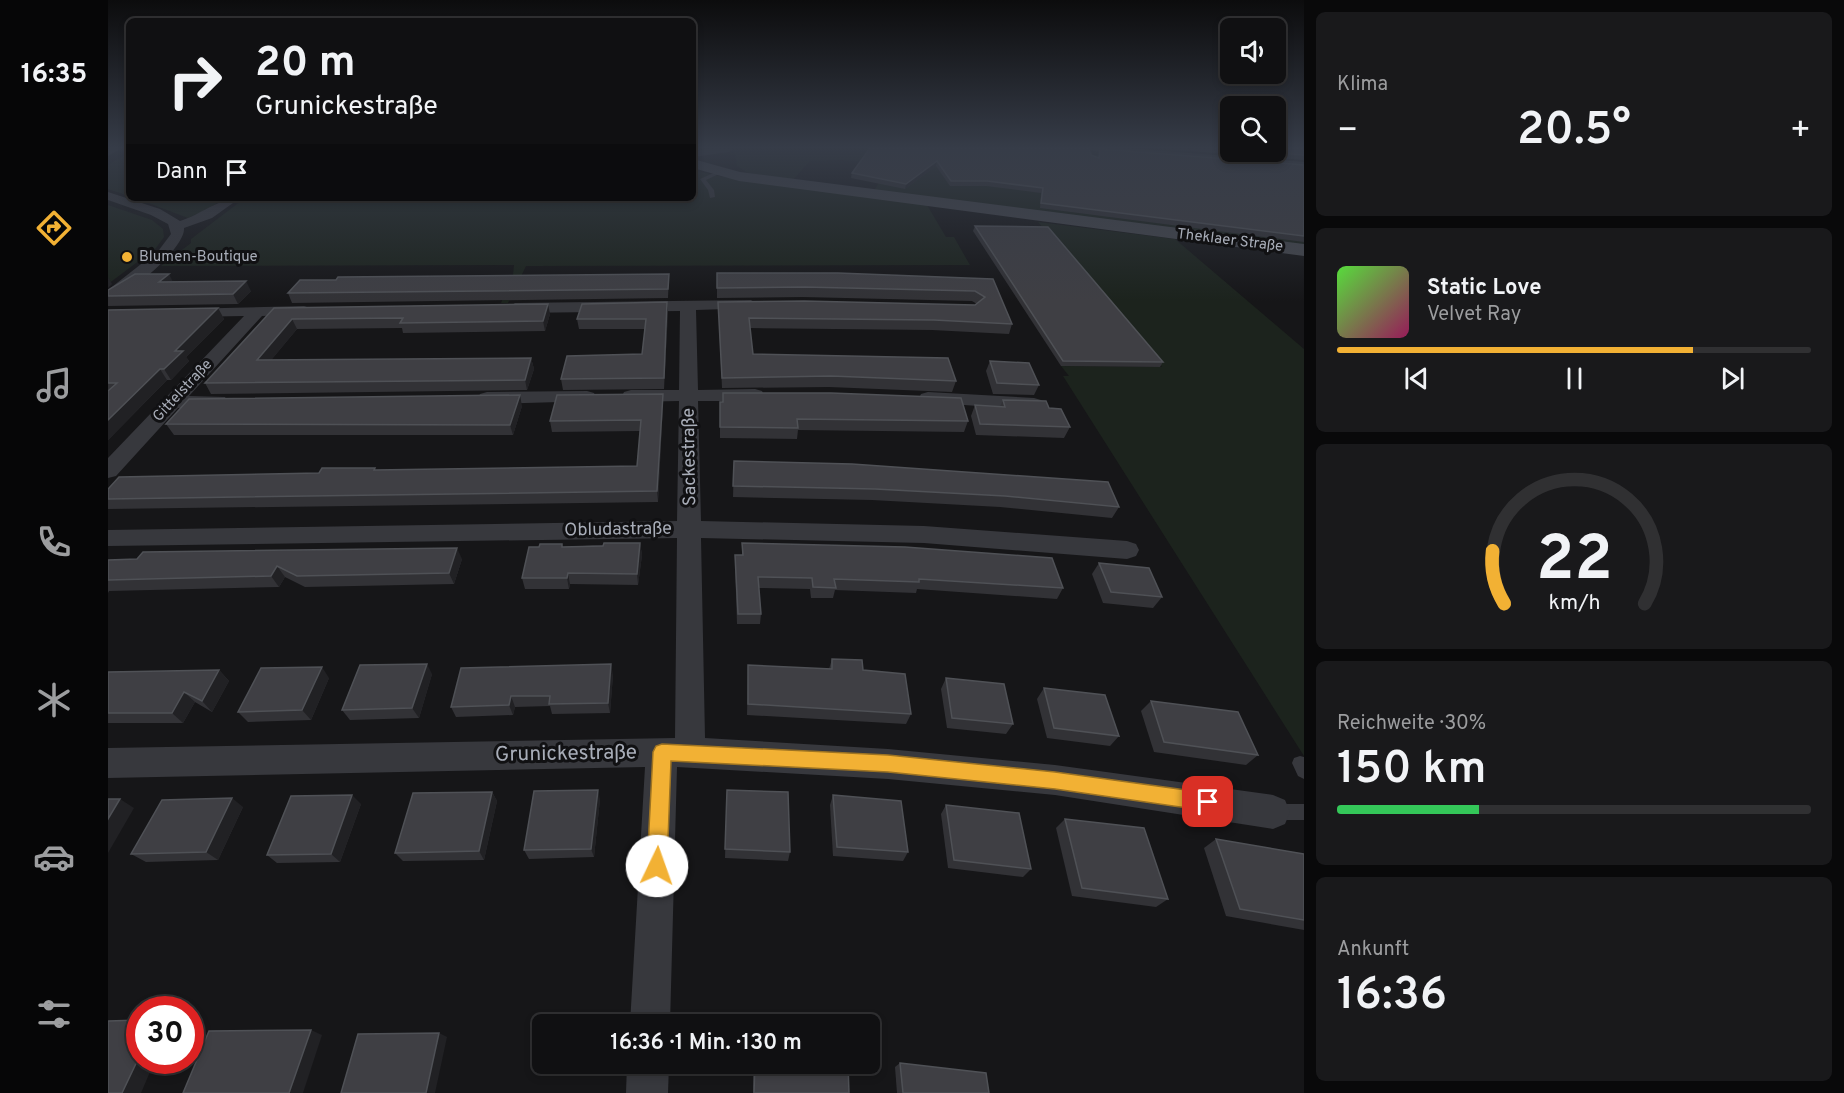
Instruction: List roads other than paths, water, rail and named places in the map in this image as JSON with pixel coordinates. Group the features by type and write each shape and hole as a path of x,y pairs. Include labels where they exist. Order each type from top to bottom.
{"main road":[{"name":"Theklaer Straße","path":"904,199 1304,250"}],"street":[{"path":"117,199 148,210 177,226"},
{"path":"177,226 199,221 230,201"},
{"path":"108,297 168,250 176,240 177,226"},
{"path":"503,308 769,305"},
{"name":"Sackestraße","path":"651,1014 676,752 691,529 688,306"},
{"path":"177,312 316,310"},
{"name":"Gittelstraße","path":"108,471 258,311"},
{"path":"466,398 770,395"},
{"path":"905,397 1044,404"},
{"path":"173,402 231,401"},
{"name":"Obludastraße","path":"108,538 691,529 948,536 1127,550"},
{"name":"Grunickestraße","path":"108,763 676,752 888,764 1055,780 1273,812"},
{"path":"647,1093 648,1074"}],"lane":[{"path":"1273,812 1304,812"}],"place":[{"name":"Blumen-Boutique","path":"127,257"}]}
